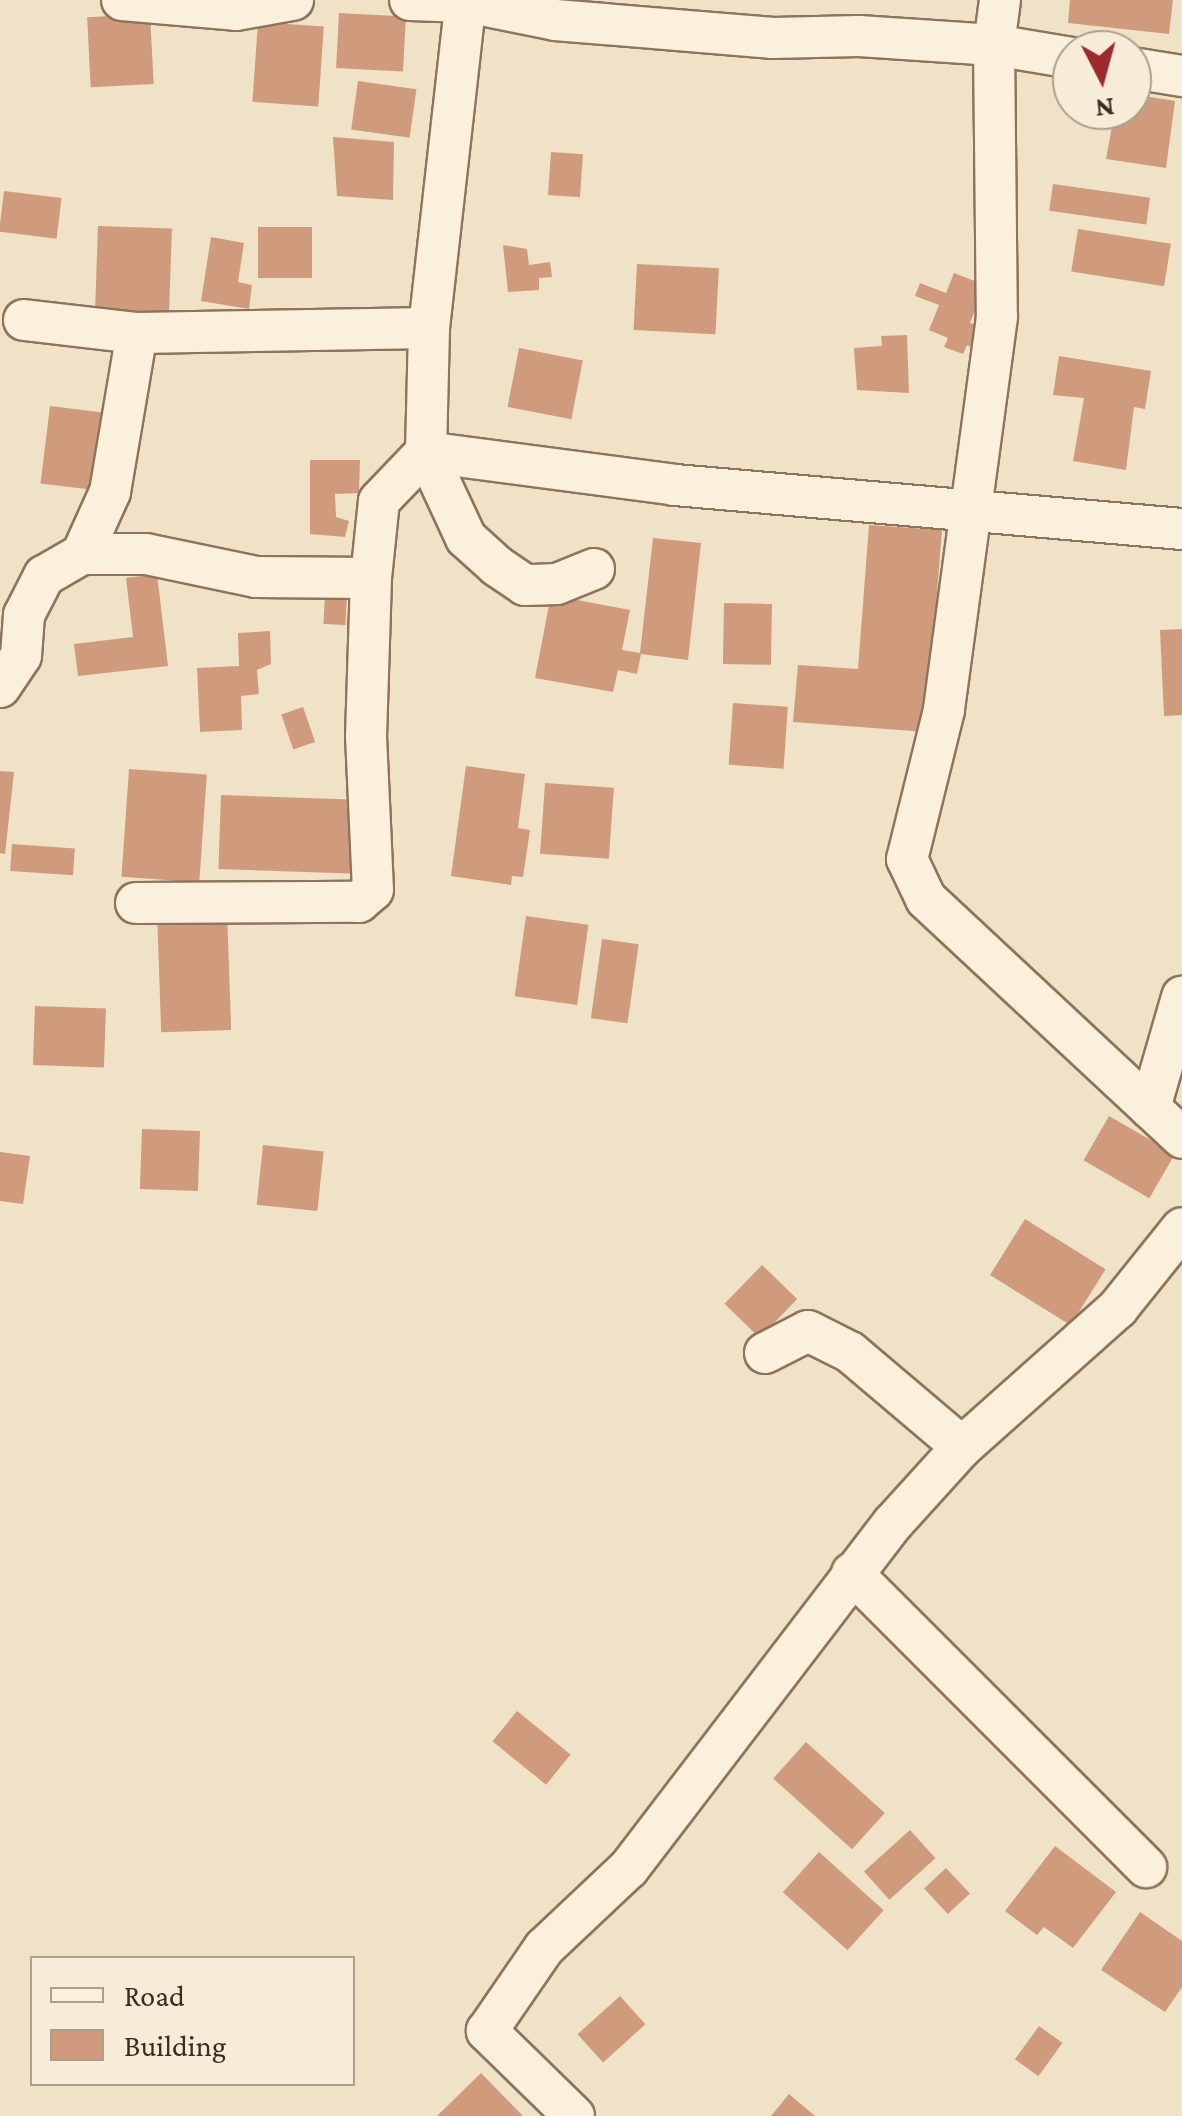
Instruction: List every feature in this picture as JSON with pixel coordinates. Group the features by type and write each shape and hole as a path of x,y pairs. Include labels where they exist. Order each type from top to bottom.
{"street":[{"path":"122,0 236,10 293,0"},
{"path":"410,0 466,1 595,24 994,45 1052,55"},
{"path":"1000,0 994,45 997,317 932,778 907,858 926,899 1182,1138"},
{"path":"466,1 429,328 426,452 466,538 497,566 525,585 558,584 594,569"},
{"path":"1152,71 1182,76"},
{"path":"24,320 137,333 429,328"},
{"path":"82,554 110,492 137,333"},
{"path":"426,452 968,513 1182,530"},
{"path":"136,902 360,902 373,890 366,737 371,578 379,501 426,452"},
{"path":"0,687 12,679 21,656 24,615 44,576 82,554 146,554 256,577 371,578"},
{"path":"1150,1108 1182,997"},
{"path":"574,2116 487,2031 544,1948 630,1868 852,1572 962,1447 1118,1308 1182,1228"},
{"path":"766,1353 808,1331 850,1352 962,1447"},
{"path":"852,1572 1146,1867"}],"building":[{"path":"1070,0 1173,0 1169,34 1068,23"},
{"path":"339,13 406,17 403,71 336,68"},
{"path":"150,14 154,84 91,87 87,17"},
{"path":"258,22 324,27 318,106 252,102"},
{"path":"358,81 416,89 410,138 351,130"},
{"path":"1152,97 1175,101 1166,168 1106,159 1111,130 1152,130"},
{"path":"333,137 394,142 393,200 337,196"},
{"path":"551,152 583,154 580,197 548,195"},
{"path":"1053,184 1150,198 1146,224 1049,211"},
{"path":"4,191 62,198 57,239 0,232"},
{"path":"98,226 172,229 169,313 95,310"},
{"path":"258,227 312,227 312,278 258,278"},
{"path":"1078,229 1171,244 1164,286 1071,271"},
{"path":"211,237 244,243 238,282 252,285 249,309 201,301"},
{"path":"503,245 527,249 529,265 550,262 552,277 539,278 539,290 508,292"},
{"path":"637,264 719,268 715,334 634,330"},
{"path":"954,273 985,285 970,323 993,332 985,352 967,345 963,354 944,347 948,338 929,330 939,305 915,296 920,283 946,293"},
{"path":"907,335 909,393 857,390 854,348 882,346 881,336"},
{"path":"519,348 583,360 571,419 508,407"},
{"path":"1059,356 1151,371 1145,409 1134,407 1126,470 1073,461 1084,398 1053,395"},
{"path":"50,406 109,413 99,491 40,483"},
{"path":"310,460 360,460 359,493 335,494 336,517 349,521 345,537 310,534"},
{"path":"869,525 942,530 926,732 793,722 798,665 858,669"},
{"path":"653,538 701,543 688,660 641,654 637,674 618,670 613,692 535,678 551,595 630,610 622,650 640,653"},
{"path":"157,574 168,666 78,676 74,644 133,637 126,578"},
{"path":"325,594 347,595 345,625 323,624"},
{"path":"724,603 772,604 771,665 723,664"},
{"path":"1182,629 1182,715 1164,716 1160,630"},
{"path":"270,631 271,664 257,670 259,694 241,696 242,730 200,732 197,668 239,666 238,633"},
{"path":"733,703 788,707 784,769 729,765"},
{"path":"303,707 315,742 293,749 281,714"},
{"path":"466,766 525,774 518,828 530,830 523,877 512,876 511,885 451,876"},
{"path":"129,769 207,774 199,882 121,877"},
{"path":"0,771 14,772 5,854 0,853"},
{"path":"545,783 614,788 609,859 540,854"},
{"path":"221,795 366,800 363,874 218,869"},
{"path":"12,844 75,848 73,875 10,871"},
{"path":"227,911 231,1030 161,1032 157,913"},
{"path":"526,916 588,925 577,1005 515,996"},
{"path":"602,939 639,944 628,1023 591,1018"},
{"path":"35,1006 106,1008 104,1067 33,1065"},
{"path":"1109,1116 1175,1154 1149,1198 1084,1160"},
{"path":"142,1129 200,1131 198,1191 140,1189"},
{"path":"263,1145 324,1151 317,1211 257,1205"},
{"path":"0,1152 30,1156 23,1204 0,1201"},
{"path":"1025,1219 1106,1269 1071,1325 990,1275"},
{"path":"762,1265 797,1299 760,1338 724,1304"},
{"path":"517,1711 571,1754 546,1785 492,1741"},
{"path":"806,1742 885,1813 852,1849 773,1778"},
{"path":"910,1830 935,1858 889,1900 864,1871"},
{"path":"1055,1846 1116,1892 1073,1948 1044,1927 1037,1935 1005,1911"},
{"path":"819,1852 884,1910 848,1950 783,1892"},
{"path":"946,1868 970,1894 948,1914 924,1888"},
{"path":"1140,1912 1182,1941 1182,1987 1165,2012 1101,1970"},
{"path":"620,1996 645,2024 603,2062 578,2034"},
{"path":"1039,2026 1062,2043 1038,2076 1015,2059"},
{"path":"481,2073 523,2116 437,2116"},
{"path":"789,2094 815,2116 771,2116"}]}
